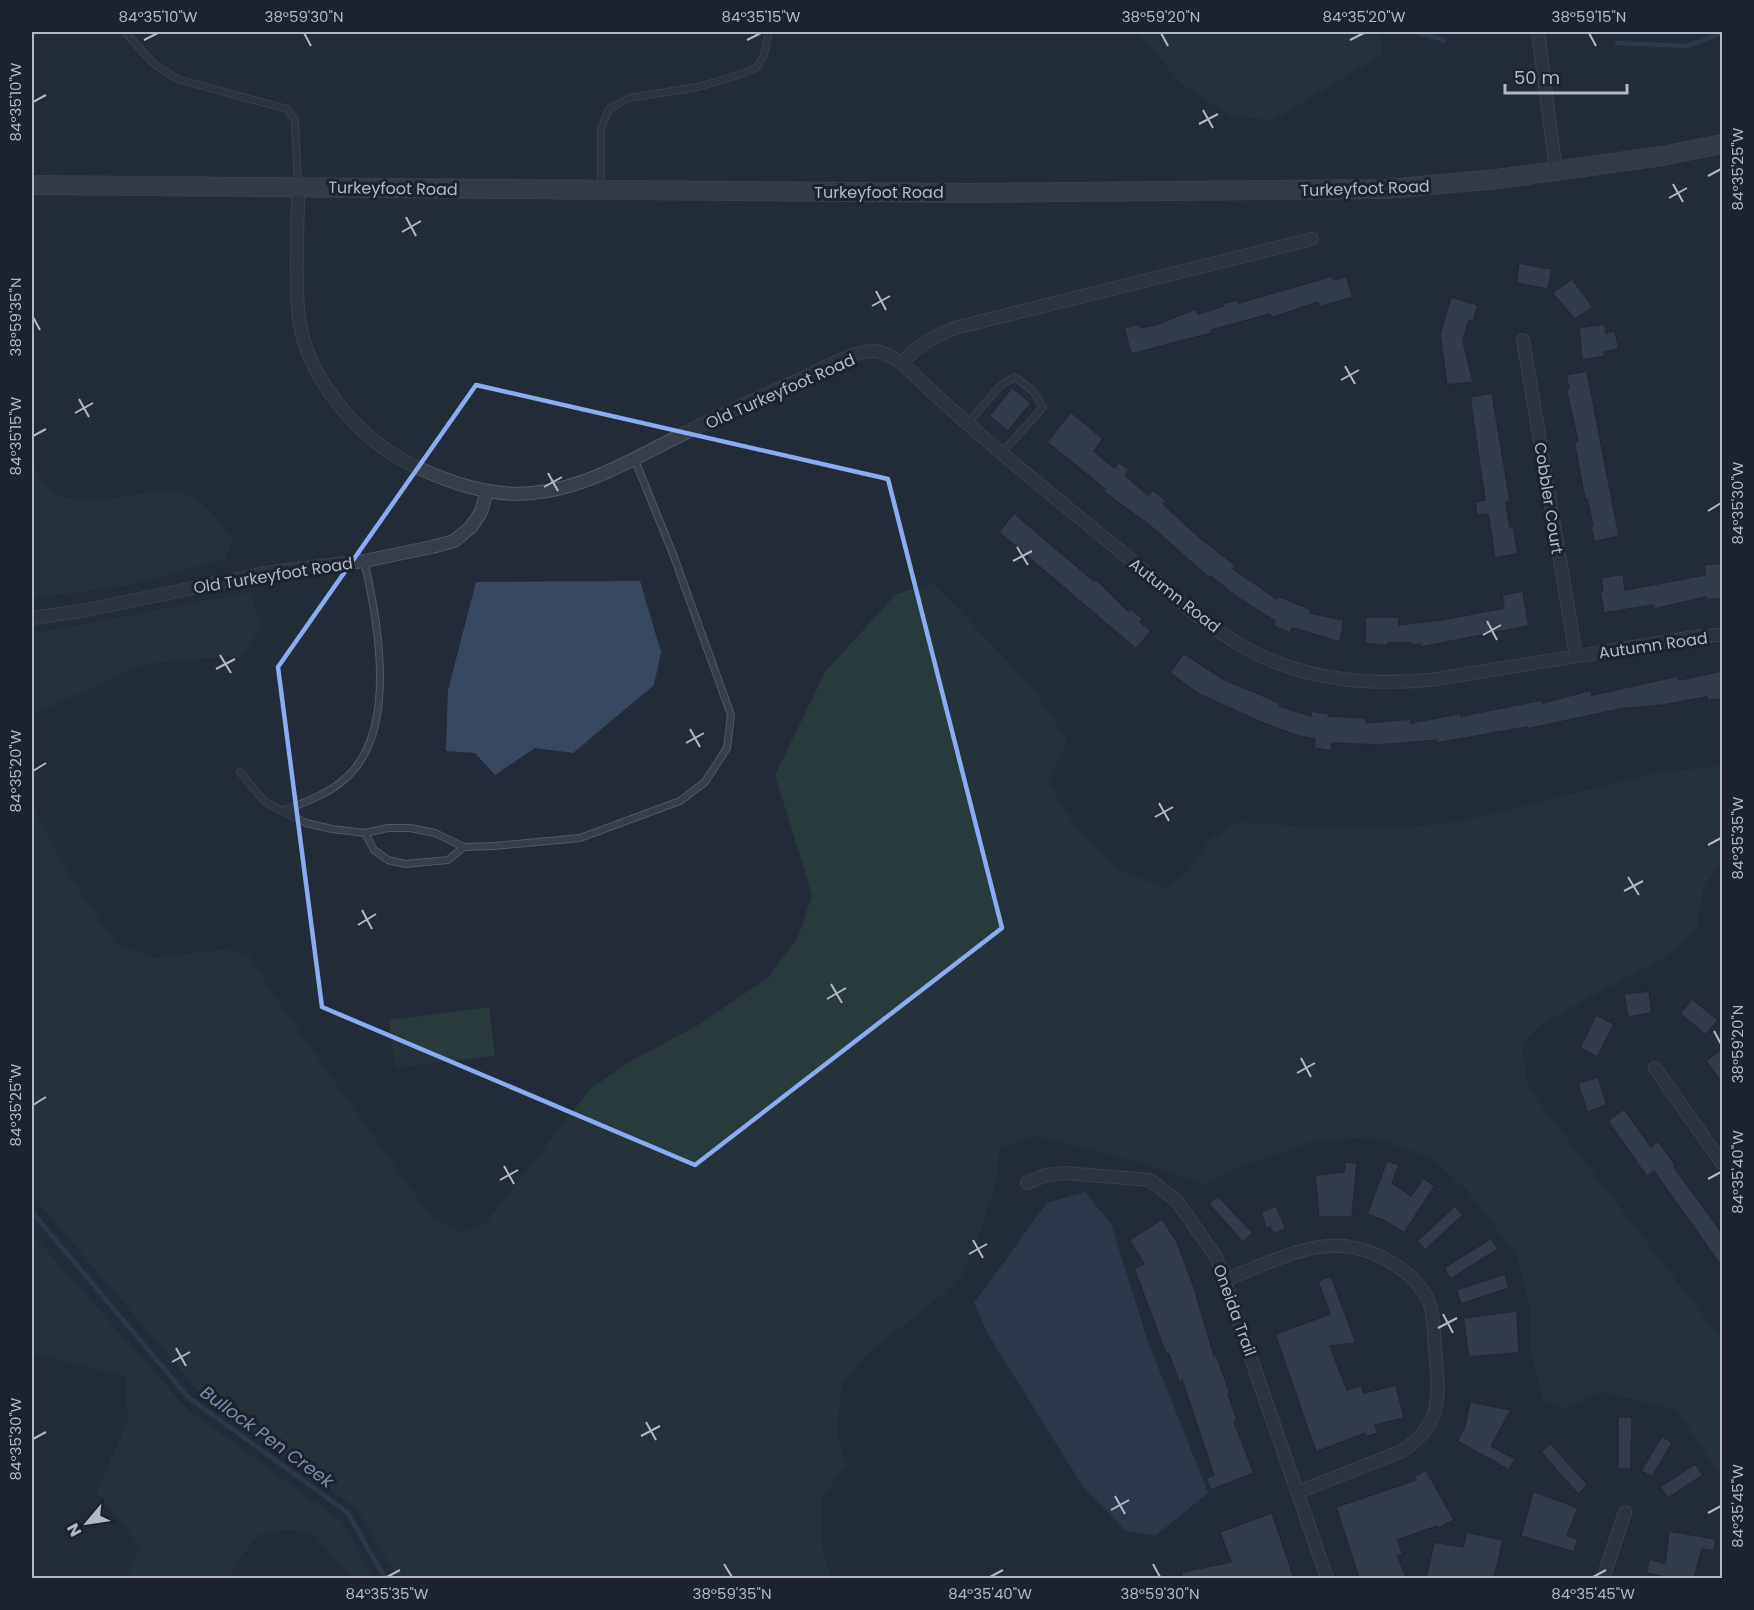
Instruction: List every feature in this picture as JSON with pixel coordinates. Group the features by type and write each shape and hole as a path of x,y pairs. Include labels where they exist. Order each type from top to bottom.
{"main road":[{"name":"Turkeyfoot Road","path":"32,185 969,193 1386,189 1556,171 1662,156 1722,144"}],"street":[{"path":"1538,32 1556,171"},
{"name":"Old Turkeyfoot Road","path":"298,187 298,311 311,358 337,406 390,454 451,483 487,491 531,493 567,487 840,361 872,351 887,354 902,363"},
{"path":"902,363 916,348 932,337 955,328 1312,239"},
{"name":"Cobbler Court","path":"1523,340 1576,656"},
{"name":"Autumn Road","path":"902,363 1002,453 1208,624 1260,656 1298,670 1356,682 1389,684 1430,680 1722,635"},
{"name":"Old Turkeyfoot Road","path":"32,618 81,611 271,572 364,561 454,541 471,527 481,512 487,491"},
{"path":"1655,1068 1722,1162"},
{"name":"Oneida Trail","path":"1027,1183 1046,1175 1065,1173 1150,1180 1177,1201 1216,1257 1328,1578"},
{"path":"1224,1280 1326,1245 1354,1248 1381,1255 1399,1266 1430,1304 1439,1398 1428,1426 1414,1444 1402,1451 1298,1492"},
{"path":"1604,1578 1625,1512"}],"lane":[{"path":"125,32 153,63 177,79 287,108 295,120 298,187"},
{"path":"601,190 601,129 609,109 629,98 698,87 745,73 757,66 764,55 769,32"},
{"path":"968,423 1001,385 1015,377 1033,391 1042,402 1043,407 1002,453"},
{"path":"240,772 264,801 306,823 365,833 388,828 410,828 435,833 464,847 580,838 680,801 705,782 727,748 731,715 673,554 634,458"},
{"path":"282,811 318,797 350,775 366,753 374,728 381,674 375,610 364,561"},
{"path":"365,833 374,850 388,860 405,864 448,860 464,847"}],"highlighted area":[{"path":"476,385 888,479 1002,928 695,1165 322,1007 278,667"}],"shaded area":[{"path":"1137,32 1376,32 1382,38 1383,54 1273,120 1231,116 1181,83"},
{"path":"32,457 38,476 48,488 61,496 94,500 168,490 186,495 209,510 233,541 225,559 130,585 32,598"},
{"path":"933,583 1032,687 1067,740 1048,783 1076,827 1117,868 1166,889 1192,868 1208,841 1238,822 1319,828 1386,829 1457,822 1657,773 1722,766 1722,862 1704,885 1697,926 1668,955 1541,1024 1522,1044 1528,1088 1722,1340 1722,1479 1677,1410 1602,1392 1564,1408 1544,1401 1531,1355 1531,1308 1515,1253 1466,1189 1429,1157 1373,1137 1314,1141 1237,1168 1203,1185 1163,1169 1037,1136 999,1148 998,1175 977,1242 961,1276 937,1299 868,1353 842,1385 837,1431 846,1464 822,1498 821,1542 831,1578 398,1578 357,1510 197,1389 32,1195 32,807 71,878 115,943 154,958 228,949 250,957 272,993 432,1219 462,1232 486,1223 590,1089 631,1061 698,1025 769,977 798,937 812,895 775,775 825,672 896,594"},
{"path":"250,592 261,625 244,655 143,664 32,715 32,634"},
{"path":"489,1007 495,1056 395,1068 389,1020"},
{"path":"32,1234 187,1409 342,1522 373,1578 351,1578 314,1534 288,1530 260,1534 236,1562 230,1578 126,1578 140,1546 96,1492 128,1421 125,1376 36,1354 32,1348"}],"water":[{"path":"640,581 661,652 654,685 573,753 535,748 495,775 475,753 446,751 448,690 476,582"},
{"path":"1085,1192 1111,1224 1149,1345 1208,1493 1156,1535 1126,1531 1082,1485 988,1334 974,1303 1047,1203"}],"building":[{"path":"1519,263 1552,269 1548,289 1516,283"},
{"path":"1332,276 1334,280 1346,276 1353,297 1320,307 1318,302 1271,318 1270,314 1211,330 1212,333 1131,354 1124,328 1139,324 1141,328 1155,325 1196,309 1198,314 1224,306 1223,303 1238,300 1239,303"},
{"path":"1572,279 1593,307 1575,319 1552,293"},
{"path":"1451,297 1478,305 1473,322 1469,320 1463,341 1473,382 1447,385 1440,335"},
{"path":"1605,324 1606,333 1615,331 1619,349 1604,352 1605,356 1582,360 1579,328"},
{"path":"1587,371 1619,536 1594,542 1591,526 1593,526 1587,499 1585,499 1574,442 1578,441 1566,389 1569,388 1566,375"},
{"path":"1012,388 1031,403 1008,431 989,416"},
{"path":"1492,393 1510,501 1506,502 1510,527 1513,526 1518,554 1495,558 1488,514 1477,515 1475,502 1485,500 1470,397"},
{"path":"1071,412 1103,439 1094,451 1114,468 1119,462 1129,470 1125,475 1148,495 1153,490 1166,501 1163,504 1236,566 1233,569 1277,599 1278,596 1312,610 1310,613 1344,620 1340,642 1292,628 1290,633 1273,626 1275,621 1238,598 1210,576 1209,578 1153,528 1103,491 1105,489 1047,442"},
{"path":"1014,513 1094,581 1096,579 1128,611 1130,608 1143,619 1140,622 1151,631 1136,649 999,532"},
{"path":"1722,563 1722,598 1706,600 1706,597 1654,609 1653,605 1604,613 1600,592 1603,591 1601,578 1623,574 1625,590 1705,575 1704,565"},
{"path":"1523,591 1529,626 1421,647 1420,644 1411,645 1411,643 1388,643 1388,646 1365,643 1365,617 1399,617 1399,625 1441,620 1504,608 1502,595"},
{"path":"1183,653 1225,680 1280,703 1279,706 1311,716 1311,711 1330,714 1329,716 1366,718 1366,723 1411,719 1411,723 1461,713 1461,716 1542,700 1543,703 1591,690 1592,695 1678,676 1679,680 1722,671 1722,699 1707,700 1707,697 1663,705 1620,709 1527,729 1527,727 1436,743 1436,740 1379,745 1332,743 1331,751 1314,748 1315,739 1298,736 1256,720 1199,694 1170,673"},
{"path":"1649,991 1652,1013 1628,1017 1624,994"},
{"path":"1692,999 1718,1020 1706,1035 1680,1014"},
{"path":"1596,1015 1614,1024 1597,1057 1580,1048"},
{"path":"1722,1048 1722,1083 1706,1061"},
{"path":"1598,1077 1607,1105 1587,1112 1578,1083"},
{"path":"1624,1109 1651,1147 1658,1141 1722,1233 1722,1267 1654,1171 1647,1177 1608,1121"},
{"path":"1387,1161 1399,1165 1392,1183 1411,1196 1423,1178 1435,1186 1404,1233 1385,1221 1367,1214"},
{"path":"1345,1162 1357,1163 1352,1217 1319,1217 1315,1175 1344,1172"},
{"path":"1218,1196 1253,1233 1243,1242 1209,1204"},
{"path":"1276,1206 1286,1229 1273,1234 1270,1227 1266,1228 1261,1212"},
{"path":"1455,1206 1463,1215 1425,1250 1417,1241"},
{"path":"1162,1219 1176,1240 1194,1287 1214,1356 1216,1355 1230,1393 1228,1394 1237,1420 1234,1422 1254,1473 1211,1490 1206,1478 1214,1475 1182,1380 1179,1382 1169,1354 1166,1354 1134,1268 1144,1264 1129,1240"},
{"path":"1491,1238 1498,1249 1451,1279 1444,1268"},
{"path":"1505,1274 1509,1288 1461,1304 1456,1290"},
{"path":"1331,1276 1356,1343 1330,1346 1347,1390 1361,1385 1364,1393 1396,1385 1404,1418 1375,1425 1378,1433 1366,1437 1365,1433 1316,1452 1275,1334 1330,1314 1318,1281"},
{"path":"1517,1311 1519,1353 1469,1357 1463,1318"},
{"path":"1470,1402 1511,1410 1491,1446 1515,1459 1509,1470 1457,1441 1465,1426"},
{"path":"1618,1417 1632,1417 1631,1469 1618,1469"},
{"path":"1662,1436 1672,1443 1652,1477 1641,1471"},
{"path":"1550,1443 1588,1485 1578,1494 1541,1452"},
{"path":"1695,1464 1703,1475 1668,1498 1660,1487"},
{"path":"1426,1470 1454,1520 1436,1529 1437,1526 1397,1540 1403,1554 1397,1556 1407,1578 1359,1578 1336,1507 1416,1480 1414,1476"},
{"path":"1533,1491 1578,1508 1567,1536 1578,1539 1574,1552 1521,1536"},
{"path":"1272,1513 1294,1578 1182,1578 1182,1572 1231,1562 1220,1532"},
{"path":"1669,1531 1716,1539 1714,1551 1702,1549 1694,1578 1670,1578 1646,1573 1649,1559 1665,1563"},
{"path":"1467,1532 1503,1540 1494,1578 1426,1578 1434,1542 1463,1547"}],"waterway":[{"path":"1416,32 1444,40"},
{"path":"1617,43 1687,46 1722,33"},
{"name":"Bullock Pen Creek","path":"32,1212 188,1397 347,1512 385,1578"}]}
